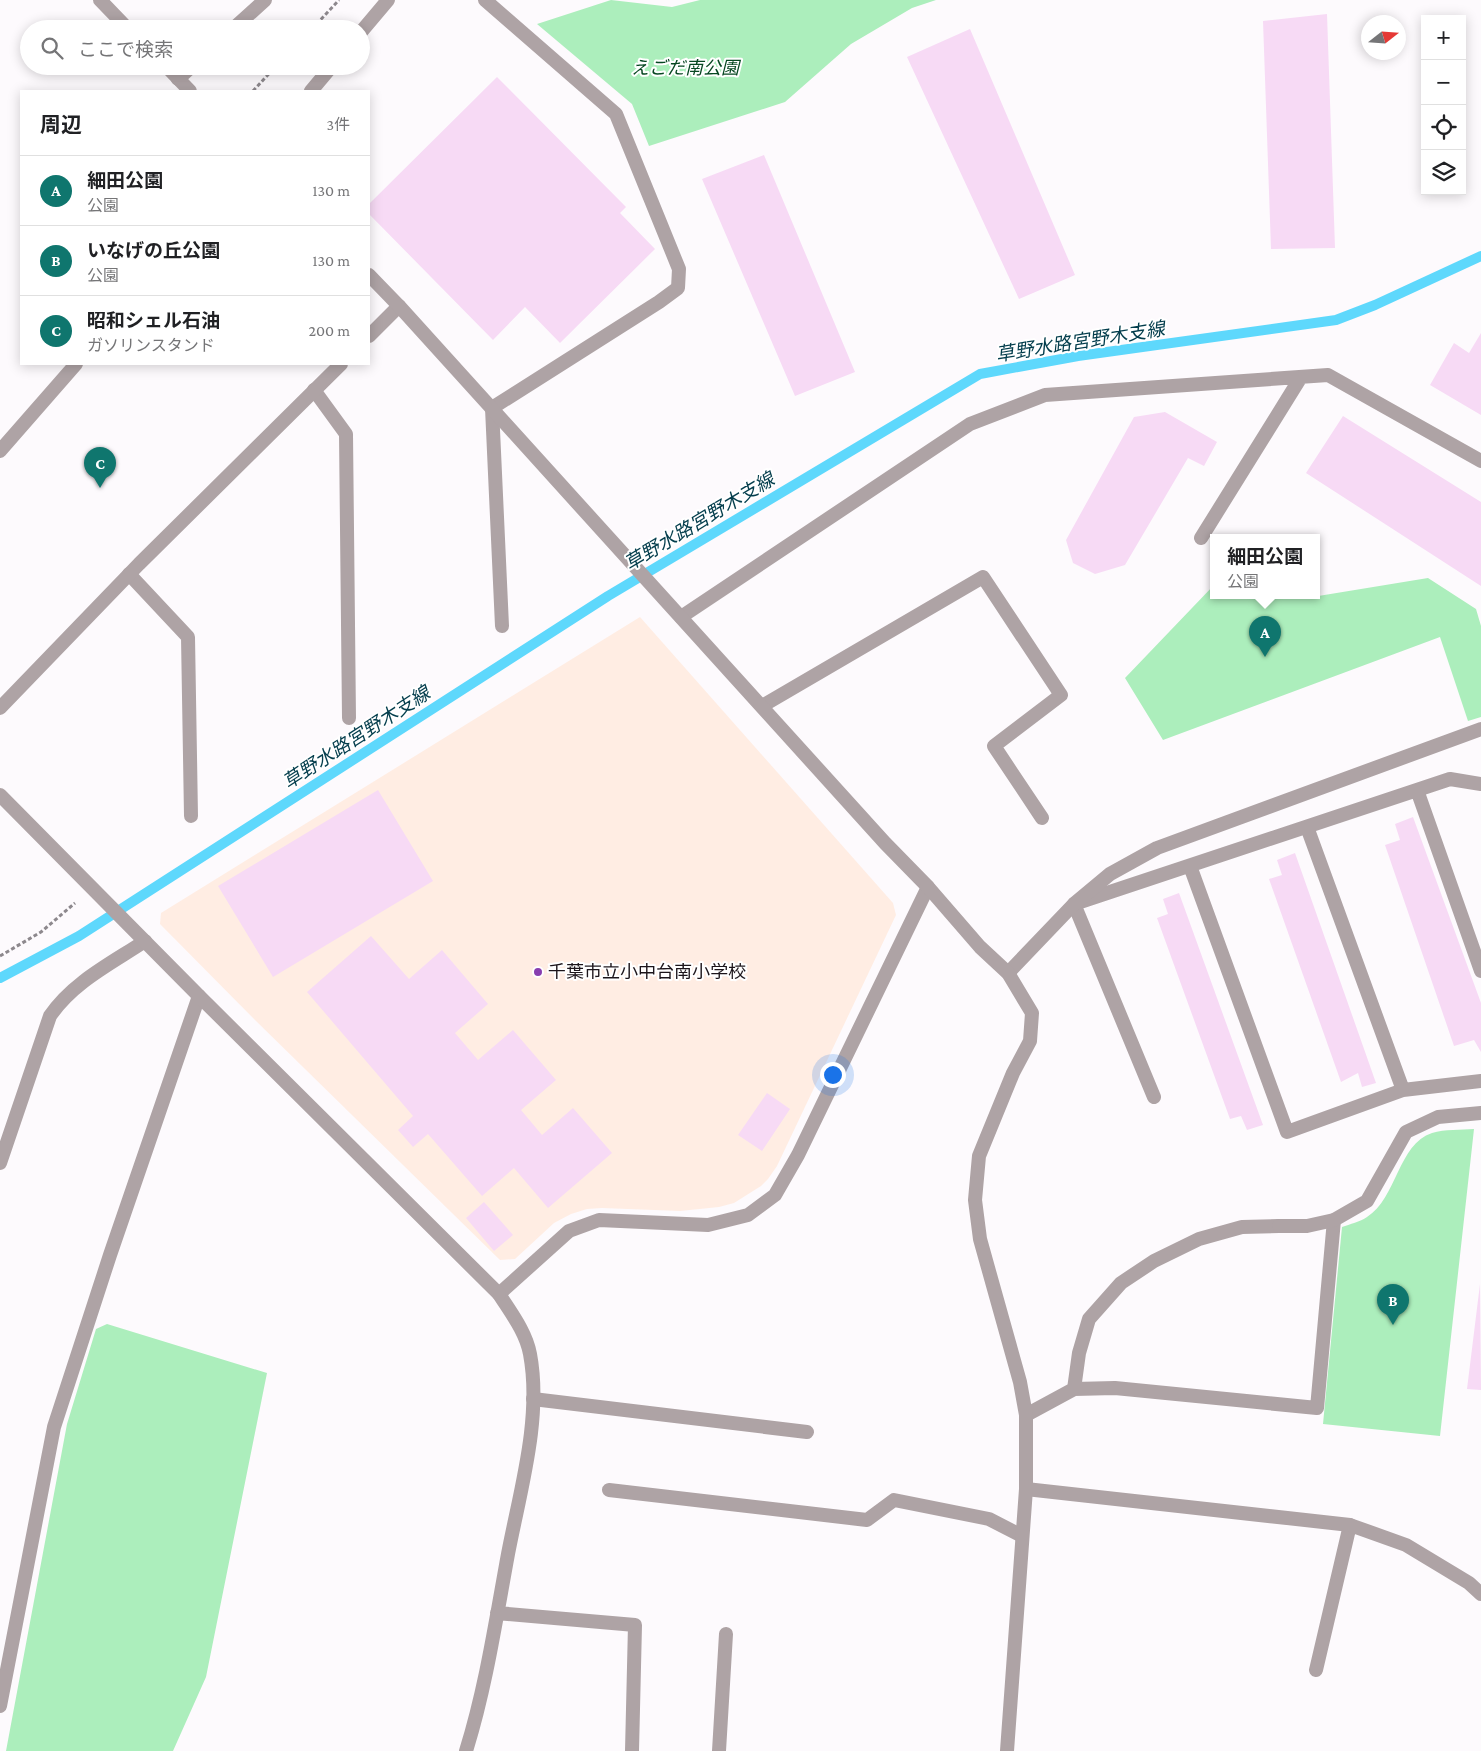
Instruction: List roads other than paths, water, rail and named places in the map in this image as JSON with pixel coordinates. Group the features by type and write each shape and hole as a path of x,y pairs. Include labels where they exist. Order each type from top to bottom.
{"street":[{"path":"100,0 119,20"},
{"path":"243,20 264,0"},
{"path":"370,21 388,0"},
{"path":"486,0 616,114 679,269 678,288 492,408"},
{"path":"174,75 189,90"},
{"path":"178,79 182,75"},
{"path":"312,90 324,75"},
{"path":"370,276 492,408 885,843 928,887 980,947 1008,973 1032,1013 1030,1041 1012,1073 979,1156 975,1200 980,1239 1020,1382 1026,1415 1026,1489 1007,1751"},
{"path":"370,335 399,306"},
{"path":"0,451 75,365"},
{"path":"0,708 129,574 340,365"},
{"path":"681,617 970,424 1045,395 1328,375 1481,461"},
{"path":"1201,538 1301,377"},
{"path":"314,390 346,434 349,718"},
{"path":"492,408 502,626"},
{"path":"129,574 188,637 191,816"},
{"path":"762,706 983,577 1061,695 994,746 1042,818"},
{"path":"1008,973 1074,904 1110,874 1156,848 1481,729"},
{"path":"1074,904 1450,779 1481,784"},
{"path":"1417,790 1481,971"},
{"path":"0,795 499,1294 520,1328 530,1352 534,1384 533,1425 490,1653 466,1751"},
{"path":"1307,827 1403,1090"},
{"path":"1190,866 1287,1132 1403,1090 1481,1081"},
{"path":"499,1294 569,1231 599,1220 708,1225 748,1214 775,1195 798,1155 928,887"},
{"path":"1074,904 1154,1097"},
{"path":"0,1162 50,1016 60,1002 80,984 145,941"},
{"path":"0,1706 54,1427 110,1255 199,996"},
{"path":"1074,1389 1079,1353 1089,1319 1122,1283 1154,1261 1199,1239 1242,1227 1307,1226 1334,1220 1367,1201 1406,1132 1438,1117 1481,1113"},
{"path":"1026,1415 1074,1389 1116,1388 1317,1408 1334,1220"},
{"path":"533,1399 807,1432"},
{"path":"1026,1489 1350,1525 1406,1545 1469,1584 1481,1594"},
{"path":"609,1490 867,1520 894,1500 989,1519 1022,1536"},
{"path":"1316,1670 1350,1525"},
{"path":"497,1613 635,1625 632,1751"},
{"path":"719,1751 726,1634"}],"waterway":[{"name":"草野水路宮野木支線","path":"0,978 79,936 608,596 980,374 1078,356 1336,320 1375,305 1481,256"}],"place":[{"name":"昭和シェル石油","path":"100,488"},
{"name":"細田公園","path":"1265,657"},
{"name":"千葉市立小中台南小学校","path":"538,972"},
{"name":"いなげの丘公園","path":"1393,1325"}],"park label":[{"name":"えごだ南公園","path":"685,68"}]}
